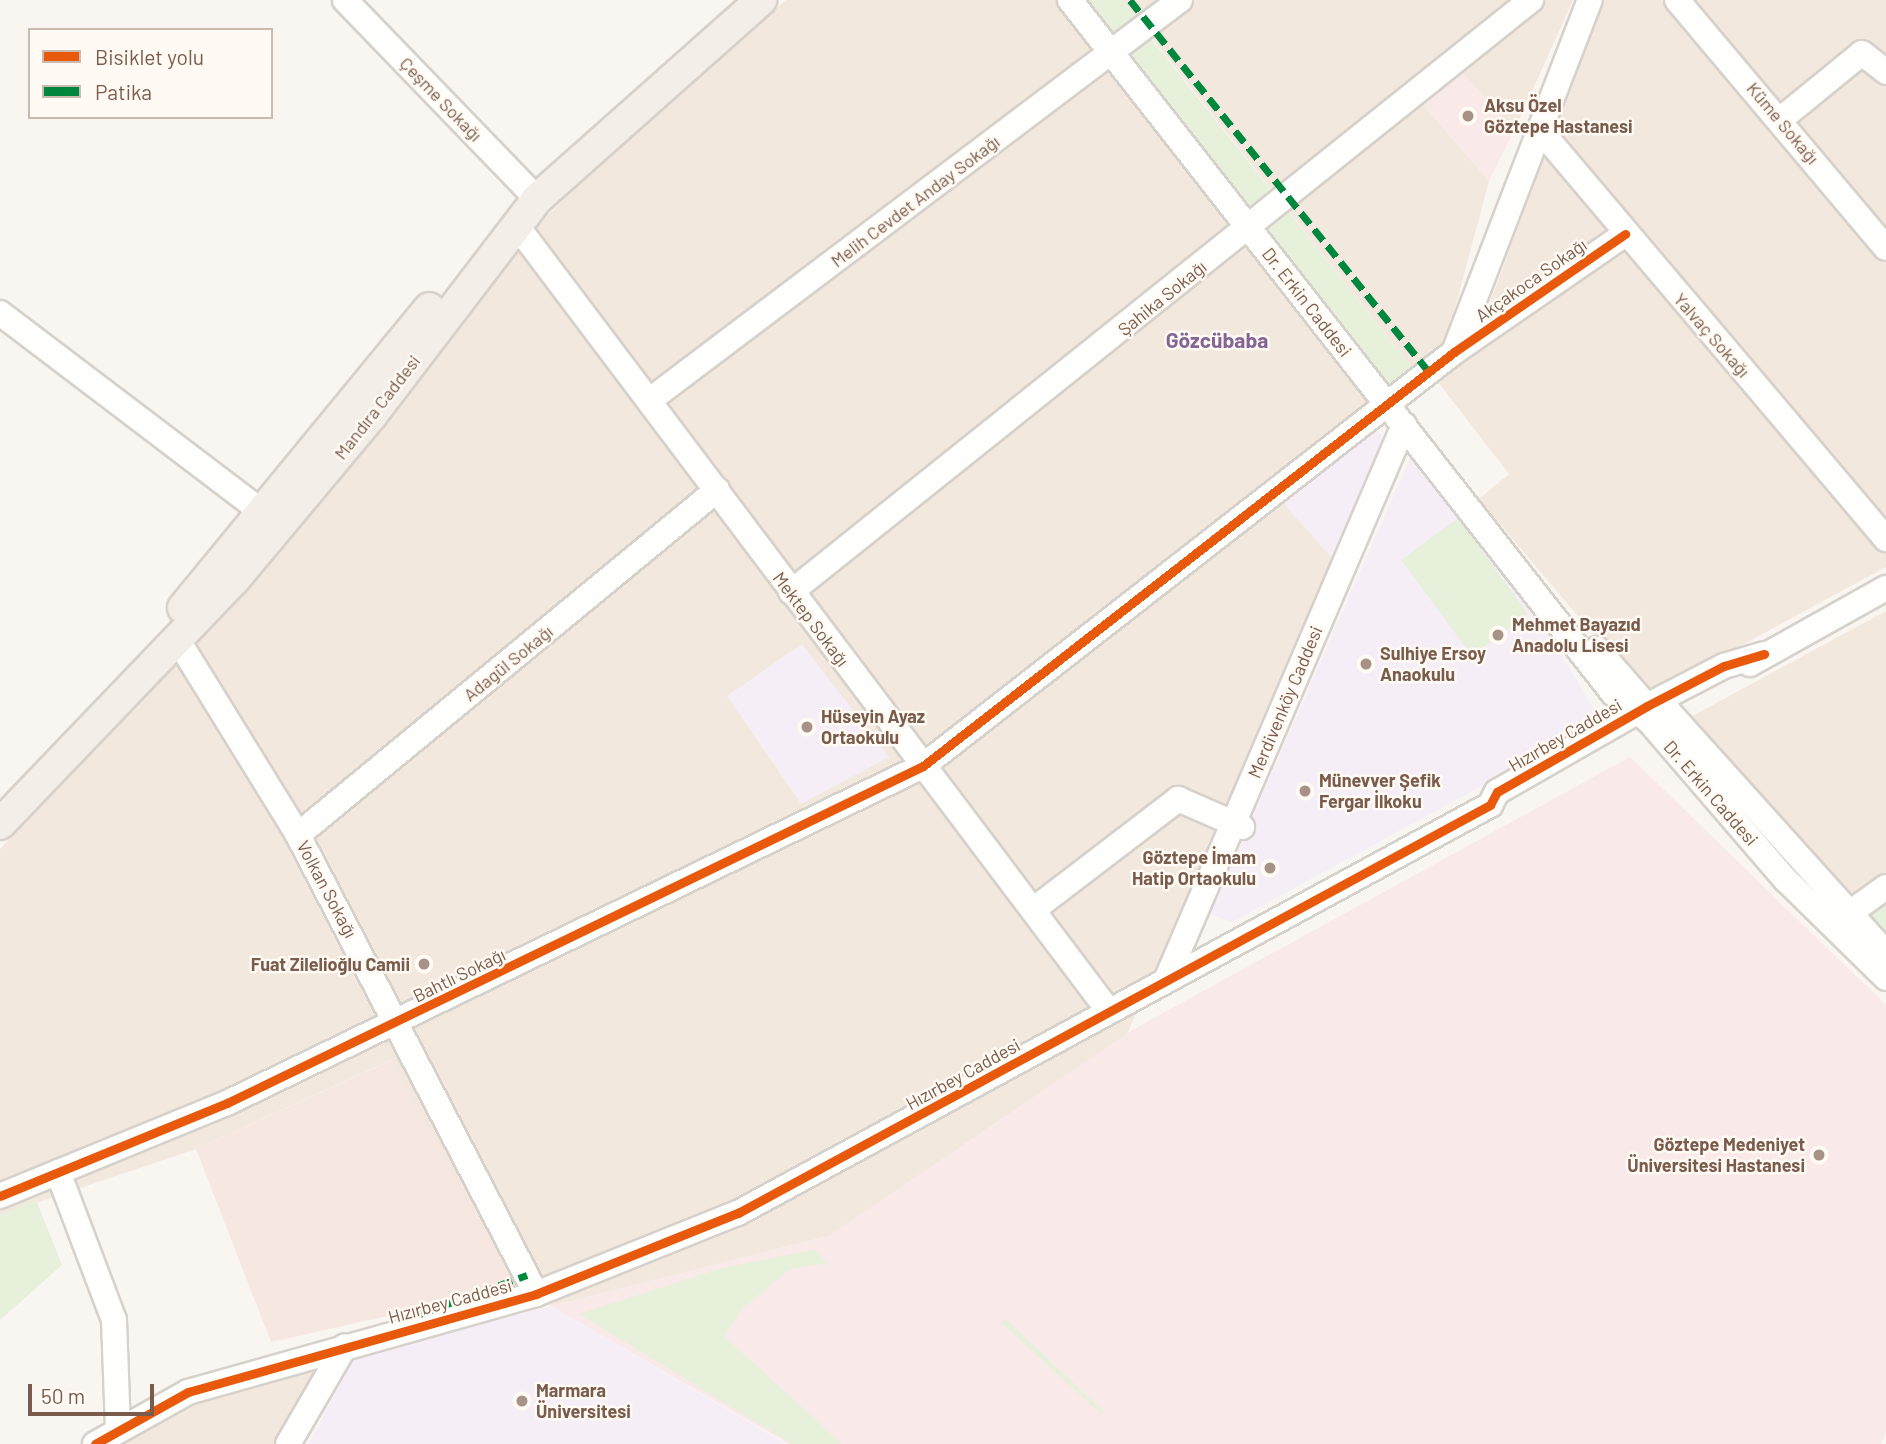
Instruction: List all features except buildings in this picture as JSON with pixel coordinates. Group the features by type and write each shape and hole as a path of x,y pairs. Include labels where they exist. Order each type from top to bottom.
{"main road":[{"name":"Mandıra Caddesi","path":"0,824 179,642 272,519 532,193 734,0"},
{"name":"Mandıra Caddesi","path":"0,804 272,519 517,226 532,193 761,0"}],"street":[{"name":"Çeşme Sokağı","path":"345,0 532,193"},
{"name":"Dr. Erkin Caddesi","path":"1070,0 1545,603 1886,953"},
{"name":"Melih Cevdet Anday Sokağı","path":"650,400 1180,0"},
{"name":"Şahika Sokağı","path":"791,592 1249,229 1531,0"},
{"path":"1173,974 1403,423 1454,352 1590,0"},
{"name":"Küme Sokağı","path":"1677,0 1781,119 1886,248"},
{"path":"1781,119 1862,53 1886,72"},
{"name":"Yalvaç Sokağı","path":"1539,130 1886,539"},
{"name":"Mektep Sokağı","path":"517,226 1108,1010"},
{"name":"Akçakoca Sokağı","path":"1454,352 1625,234"},
{"path":"0,313 272,519"},
{"path":"923,766 1403,423"},
{"name":"Adagül Sokağı","path":"298,835 717,490"},
{"name":"Hızırbey Caddesi","path":"1650,713 1729,679 1764,654 1886,588"},
{"name":"Volkan Sokağı","path":"179,642 298,835 399,1022 536,1294"},
{"name":"Hızırbey Caddesi","path":"95,1444 188,1391 536,1294 737,1213 1650,713 1724,666 1764,654"},
{"name":"Dr. Erkin Caddesi","path":"1650,713 1786,880 1886,978"},
{"name":"Bahtlı Sokağı","path":"0,1196 227,1103 923,766"},
{"path":"1033,910 1178,799 1237,826"},
{"path":"1847,915 1886,887"},
{"path":"58,1172 114,1320 118,1429"},
{"path":"288,1444 345,1346"}],"shaded area":[{"path":"786,0 1059,0 1384,419 1372,428 1335,561 1127,1034 829,1236 551,1306 517,1287 391,1060 196,1149 0,1215 0,849 195,642 530,233 605,158"},
{"path":"1122,0 1573,0 1515,129 1459,70 1422,103 1489,181 1446,342 1417,374"},
{"path":"1601,0 1886,0 1886,567 1646,697 1479,499 1509,474 1438,382 1472,352"},
{"name":"Aksu Özel Göztepe Hastanesi","path":"1459,70 1515,129 1489,181 1422,103"},
{"path":"1372,428 1387,438 1335,561 1280,500"},
{"path":"1410,458 1531,604 1601,721 1232,922 1210,914"},
{"path":"1886,611 1886,903 1867,918 1674,726"},
{"name":"Hüseyin Ayaz Ortaokulu","path":"802,644 889,757 801,804 727,696"},
{"path":"1630,757 1886,1005 1886,1433 1880,1444 789,1444 551,1306 829,1236 1134,1029"},
{"path":"392,1060 517,1287 271,1342 196,1149"},
{"name":"Marmara Üniversitesi","path":"551,1306 786,1444 309,1444 354,1357"},
{"path":"333,1356 282,1444 115,1444 183,1402"}],"green space":[{"path":"1082,0 1122,0 1137,18 1112,39"},
{"path":"1149,36 1417,374 1393,398 1121,57"},
{"path":"1458,518 1528,614 1472,656 1401,560"},
{"path":"1886,903 1886,937 1867,918"},
{"path":"36,1200 62,1265 0,1320 0,1215"},
{"path":"813,1250 829,1263 790,1269 744,1307 724,1336 842,1444 792,1444 579,1314 722,1268"},
{"path":"1006,1319 1103,1411 1102,1415 1001,1323"}],"marked path":[{"path":"1130,0 1430,373"},
{"path":"420,1314 527,1275"}],"cycle path":[{"path":"0,1196 227,1103 923,766 1454,352 1625,234"},
{"path":"95,1444 188,1392 536,1294 738,1213 1490,805 1497,792 1647,706 1724,666 1764,654"}],"place":[{"name":"Aksu Özel Göztepe Hastanesi","path":"1468,116"},
{"name":"Mehmet Bayazıd Anadolu Lisesi","path":"1498,635"},
{"name":"Sulhiye Ersoy Anaokulu","path":"1366,664"},
{"name":"Hüseyin Ayaz Ortaokulu","path":"807,727"},
{"name":"Münevver Şefik Fergar İlkoku","path":"1305,791"},
{"name":"Göztepe İmam Hatip Ortaokulu","path":"1270,868"},
{"name":"Fuat Zilelioğlu Camii","path":"424,964"},
{"name":"Göztepe Medeniyet Üniversitesi Hastanesi","path":"1819,1155"},
{"name":"Marmara Üniversitesi","path":"522,1401"}],"district":[{"name":"Gözcübaba","path":"1217,340"}]}
